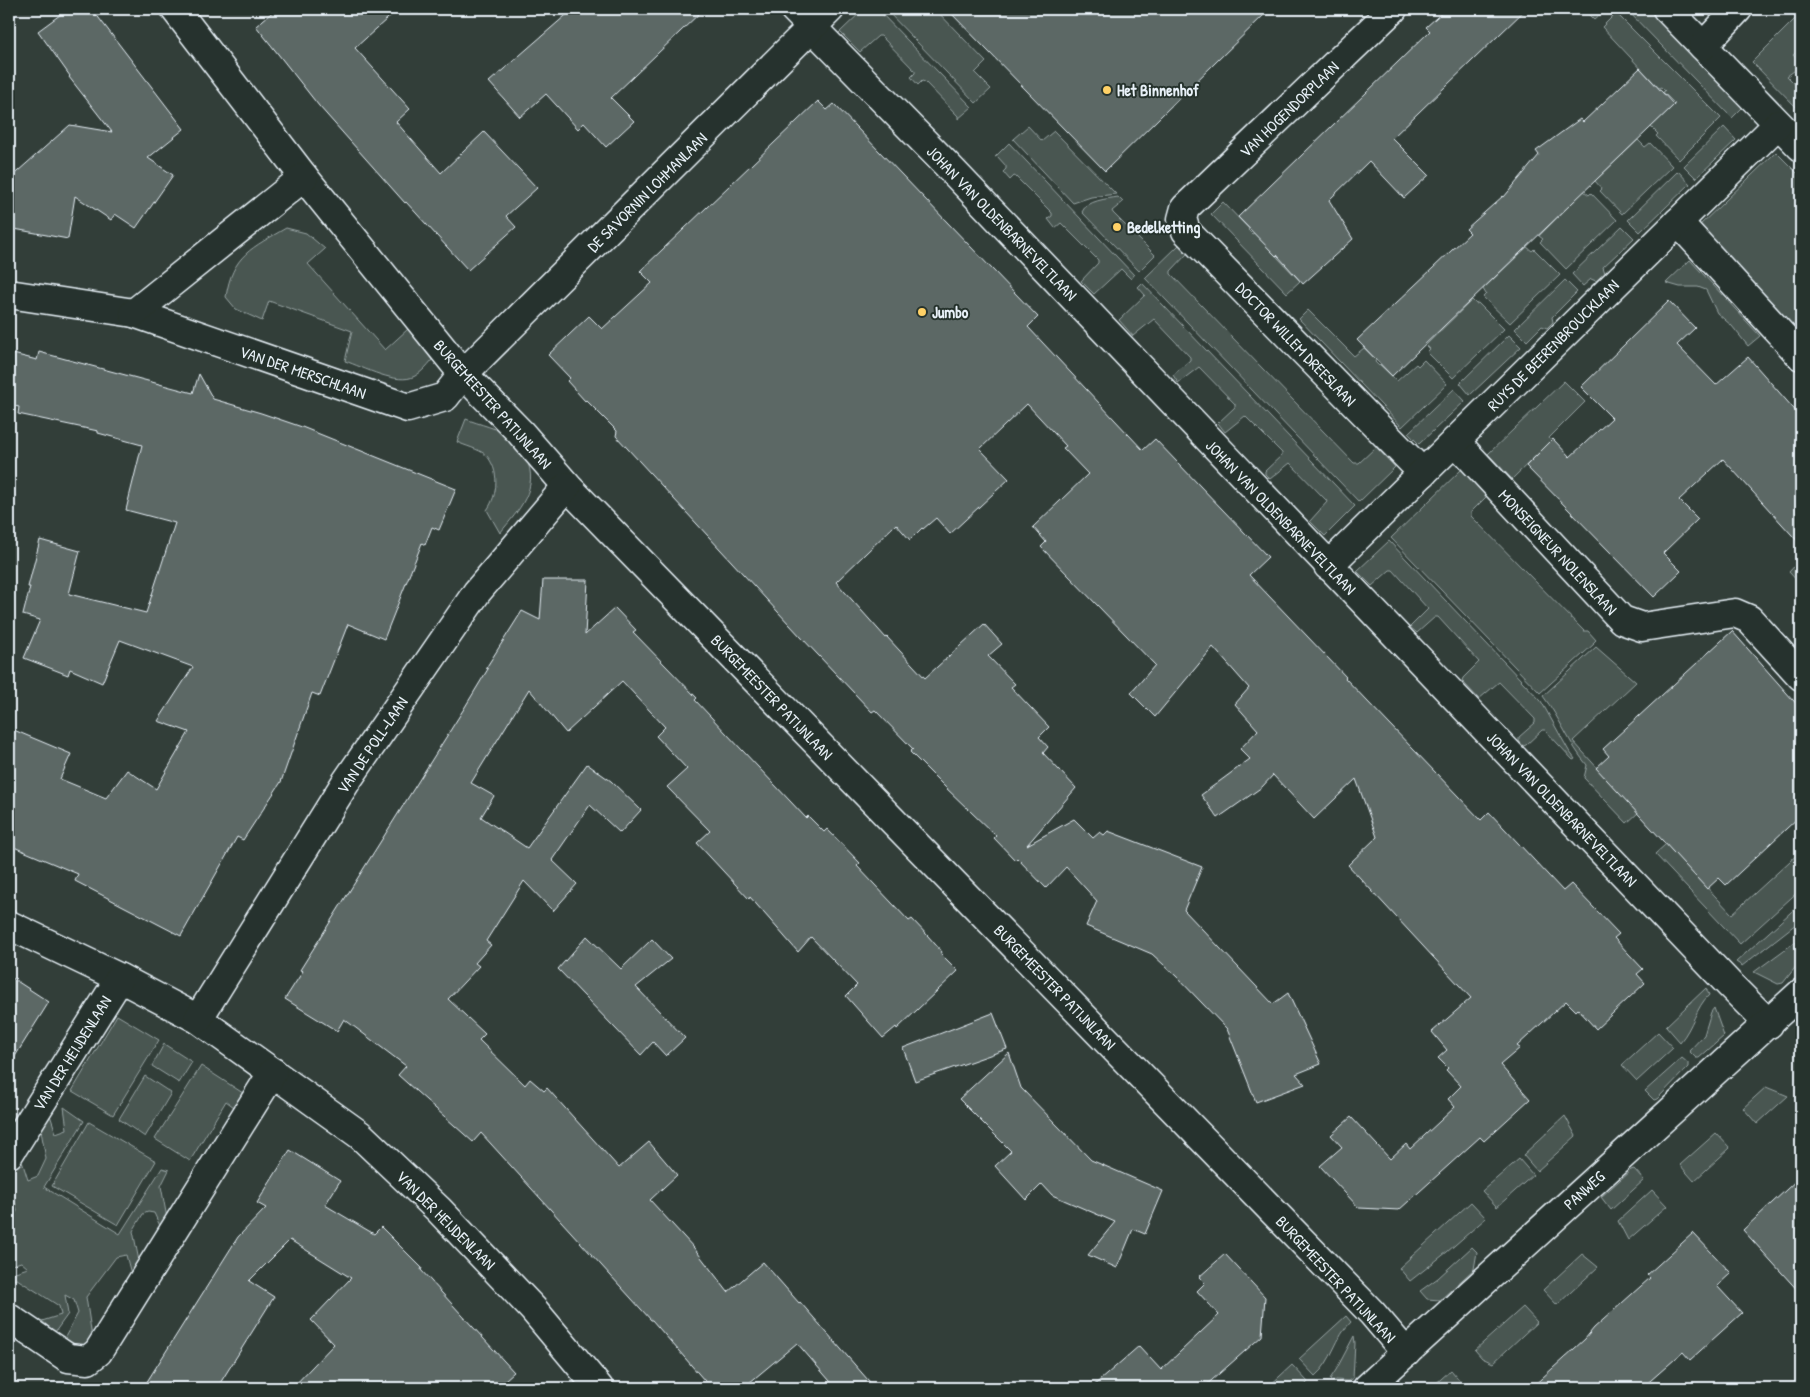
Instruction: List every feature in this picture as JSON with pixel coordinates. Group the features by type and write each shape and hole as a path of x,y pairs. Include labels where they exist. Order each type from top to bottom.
{"street":[{"name":"BURGEMEESTER PATIJNLAAN","path":"175,9 304,177 463,374 520,432 567,486 1365,1306 1406,1353"},
{"name":"VAN HOGENDORPLAAN","path":"1185,208 1393,9"},
{"path":"1667,9 1801,147"},
{"path":"1703,46 1738,9"},
{"name":"DE SAVORNIN LOHMANLAAN","path":"463,374 812,15"},
{"name":"JOHAN VAN OLDENBARNEVELTLAAN","path":"812,15 954,173 1328,566 1769,1024"},
{"name":"RUYS DE BEERENBROUCKLAAN","path":"1328,566 1778,124"},
{"path":"134,313 304,177"},
{"name":"DOCTOR WILLEM DREESLAAN","path":"1185,208 1182,219 1186,231 1422,474"},
{"path":"1678,222 1800,353"},
{"name":"VAN DER MERSCHLAAN","path":"9,294 134,313 408,408 445,397 463,374"},
{"name":"MONSEIGNEUR NOLENSLAAN","path":"1455,441 1622,620 1642,627 1735,613 1749,619 1801,676"},
{"name":"VAN DE POLL-LAAN","path":"198,1019 346,782 476,592 567,486"},
{"name":"VAN DER HEIJDENLAAN","path":"9,925 120,978 198,1019 360,1135 439,1210 533,1309 599,1388"},
{"name":"VAN DER HEIJDENLAAN","path":"9,1154 120,978"},
{"name":"PANWEG","path":"1367,1388 1801,993"},
{"path":"9,1318 68,1358 88,1360 98,1352 273,1072"}],"shaded area":[{"path":"864,9 877,9 972,107 958,119 958,116 925,82 922,81 918,85 911,77 915,71 881,36 878,36 860,52 840,32"},
{"path":"885,9 935,9 986,62 975,73 991,89 976,103"},
{"path":"1583,9 1606,9 1594,20"},
{"path":"1626,9 1650,9 1744,106 1732,118"},
{"path":"1616,13 1721,118 1679,160 1656,136 1658,134 1651,127 1675,104 1663,92 1665,91 1661,87 1659,88 1602,27"},
{"path":"1801,13 1801,48 1793,55 1801,66 1787,76 1801,90 1801,112 1752,62"},
{"path":"1028,126 1042,141 1054,131 1116,194 1091,197 1073,203 1013,139"},
{"path":"1724,127 1736,140 1696,178 1684,166"},
{"path":"1638,140 1645,147 1650,143 1672,166 1622,214 1600,191 1602,189 1595,181"},
{"path":"1009,143 1134,275 1131,279 1121,269 1094,294 1081,281 1098,263 1098,260 1061,223 1055,228 1048,219 1052,216 1052,213 1016,177 1014,176 1010,180 1003,172 1006,166 997,156 995,157"},
{"path":"1776,152 1801,177 1801,332 1798,336 1699,226"},
{"path":"1678,171 1690,184 1640,232 1628,220"},
{"path":"1584,191 1589,195 1591,193 1617,220 1566,269 1540,242 1543,239 1539,236"},
{"path":"1118,197 1123,202 1112,211 1113,213 1155,255 1139,271 1082,212 1088,205 1103,199"},
{"path":"1223,202 1248,230 1252,234 1254,233 1300,281 1287,293 1211,214"},
{"path":"1622,226 1634,238 1603,267 1605,273 1596,281 1591,279 1583,286 1572,274"},
{"path":"286,228 306,233 325,249 308,264 385,350 408,329 432,360 420,373 408,378 399,379 345,361 352,331 269,301 262,321 236,309 226,297 233,271 245,254"},
{"path":"1179,245 1188,253 1171,271 1171,274 1354,463 1359,463 1376,447 1395,467 1359,502 1145,278"},
{"path":"1527,247 1532,251 1534,249 1560,275 1510,323 1483,297 1486,294 1483,289"},
{"path":"1690,260 1760,336 1748,346 1732,326 1717,313 1706,290 1698,287 1680,287 1666,283"},
{"path":"1565,280 1577,292 1552,317 1553,322 1547,328 1542,326 1527,341 1515,329"},
{"path":"1142,283 1355,506 1325,536 1310,521 1327,502 1326,500 1290,463 1270,479 1265,474 1265,471 1282,453 1245,416 1225,432 1218,423 1235,407 1235,404 1199,367 1178,383 1173,375 1190,360 1190,357 1154,319 1133,336 1119,320 1145,295 1138,287"},
{"path":"1472,300 1476,304 1478,303 1504,329 1453,378 1427,352 1430,349 1426,345"},
{"path":"1308,310 1354,356 1364,348 1376,360 1375,362 1379,366 1397,381 1416,364 1418,366 1424,360 1447,384 1402,427 1299,319"},
{"path":"1509,335 1521,347 1470,395 1460,383"},
{"path":"1564,381 1585,402 1549,438 1551,441 1512,479 1488,454"},
{"path":"1454,389 1465,401 1419,444 1408,433"},
{"path":"466,419 510,436 523,452 530,469 531,479 525,498 514,516 500,533 487,510 491,504 496,482 491,461 486,455 476,449 457,442"},
{"path":"1462,469 1488,495 1471,512 1471,516 1584,631 1588,631 1596,640 1594,644 1540,693 1391,538"},
{"path":"1389,541 1541,701 1575,759 1573,760 1545,730 1542,730 1523,746 1519,741 1519,737 1535,723 1535,719 1499,682 1479,699 1462,681 1479,662 1438,617 1435,617 1417,633 1410,627 1428,609 1393,570 1390,570 1372,586 1357,571"},
{"path":"1801,559 1801,585 1789,572"},
{"path":"1596,647 1636,682 1573,741 1638,813 1627,823 1584,778 1587,765 1543,696"},
{"path":"1666,844 1732,914 1801,851 1801,889 1740,944 1655,854"},
{"path":"1801,903 1801,920 1742,966 1736,962"},
{"path":"1795,942 1801,949 1801,960 1783,983 1778,984 1754,972"},
{"path":"1706,988 1709,995 1701,1005 1680,1042 1666,1026"},
{"path":"1714,1008 1724,1036 1699,1058 1696,1058 1689,1051 1704,1035"},
{"path":"117,1015 159,1040 113,1115 72,1091"},
{"path":"1658,1032 1673,1048 1637,1081 1622,1065"},
{"path":"164,1044 192,1062 179,1083 152,1066"},
{"path":"1682,1058 1688,1063 1688,1067 1654,1100 1645,1091"},
{"path":"201,1066 246,1095 238,1110 226,1101 190,1161 155,1139"},
{"path":"145,1076 171,1093 145,1137 119,1119"},
{"path":"1766,1087 1788,1096 1757,1124 1743,1108"},
{"path":"64,1107 84,1121 44,1187 120,1234 162,1168 169,1170 161,1186 167,1218 161,1228 154,1213 148,1212 143,1214 133,1231 139,1261 131,1274 126,1255 116,1257 86,1297 92,1337 87,1344 80,1346 64,1339 78,1313 74,1300 65,1295 68,1314 55,1332 42,1321 61,1315 59,1306 17,1279 9,1281 9,1274 28,1268 21,1262 9,1266 9,1225 17,1211 10,1172 21,1158 28,1180 38,1176 46,1159 40,1125 49,1112 56,1133 67,1129"},
{"path":"1565,1116 1576,1136 1537,1171 1523,1155"},
{"path":"89,1122 156,1161 118,1225 52,1186"},
{"path":"1716,1133 1730,1148 1694,1181 1680,1165"},
{"path":"1519,1159 1533,1175 1497,1207 1482,1191"},
{"path":"1634,1169 1644,1180 1611,1210 1601,1197"},
{"path":"1652,1190 1667,1206 1628,1240 1618,1221"},
{"path":"1471,1202 1486,1218 1410,1281 1399,1268"},
{"path":"1472,1247 1477,1252 1474,1269 1440,1300 1427,1299 1420,1291 1438,1278"},
{"path":"1582,1254 1598,1267 1557,1305 1543,1290"},
{"path":"1523,1307 1537,1322 1493,1363 1482,1358 1475,1350"},
{"path":"1346,1316 1351,1322 1341,1335 1326,1363 1315,1376 1299,1359"},
{"path":"1354,1336 1353,1378 1348,1381 1336,1380 1333,1382 1330,1379"},
{"path":"1292,1365 1308,1382 1302,1388 1267,1388"},
{"path":"1451,1370 1466,1388 1431,1388"}],"building":[{"path":"68,9 92,9 184,129 148,158 173,175 136,228 115,214 111,220 75,196 68,239 9,228 9,179 70,125 112,132 69,77 38,31"},
{"path":"276,9 398,9 355,48 410,109 396,122 441,173 484,132 537,188 506,216 516,227 468,270 405,203 319,106 256,26"},
{"path":"573,9 704,9 611,98 634,121 606,147 584,123 578,129 546,94 520,117 489,82"},
{"name":"Het Binnenhof","path":"947,9 1270,9 1105,171"},
{"path":"1446,9 1526,9 1392,138 1429,175 1404,198 1369,161 1329,200 1353,239 1303,284 1277,255 1238,217 1430,31 1426,27"},
{"path":"1640,68 1674,105 1392,376 1357,340 1470,233 1466,229 1504,197 1539,155 1536,151 1580,119 1583,122"},
{"path":"818,101 827,110 834,104 1038,317 1028,327 1143,450 1155,439 1268,557 1249,575 1345,678 1481,820 1489,812 1563,891 1571,884 1619,934 1614,938 1643,969 1637,974 1645,983 1596,1029 1578,1009 1576,1011 1566,1001 1517,1046 1520,1048 1500,1065 1530,1099 1484,1141 1480,1137 1399,1210 1359,1208 1320,1166 1342,1147 1331,1135 1351,1117 1390,1159 1406,1144 1410,1149 1455,1107 1448,1099 1461,1086 1438,1058 1447,1050 1432,1032 1471,998 1348,865 1377,837 1356,779 1314,819 1273,775 1262,787 1218,818 1201,795 1250,759 1240,749 1258,730 1235,704 1249,688 1213,647 1155,717 1131,693 1155,665 1041,547 1046,542 1033,527 1088,474 1063,448 1066,446 1027,404 980,449 1009,479 950,534 936,518 910,540 896,524 836,582 925,678 984,624 1002,644 988,656 1015,684 1011,687 1049,727 1039,737 1048,747 1043,753 1076,788 1027,845 1074,819 1093,838 1100,832 1104,835 1108,831 1202,867 1184,910 1273,1004 1288,993 1321,1064 1296,1074 1305,1084 1256,1102 1227,1029 1152,954 1086,926 1097,901 1066,867 1046,888 1017,858 1015,860 994,838 996,836 910,752 913,749 875,710 872,712 801,637 616,436 617,431 585,401 567,381 570,378 548,355 589,316 602,329 652,283 640,271"},
{"path":"1669,301 1695,328 1677,345 1716,385 1748,357 1801,417 1801,545 1723,459 1679,500 1698,519 1663,553 1681,571 1654,597 1526,466 1553,439 1570,457 1612,418 1581,387"},
{"path":"39,352 193,393 199,374 213,399 302,427 456,489 439,530 432,527 425,545 422,543 384,639 348,624 320,696 312,693 281,782 243,840 237,837 181,936 75,881 78,874 9,845 9,728 71,754 60,779 106,798 127,770 156,789 189,732 158,721 193,667 120,640 102,683 70,669 68,675 24,658 40,620 23,615 40,540 80,551 69,594 146,613 175,523 126,510 142,445 98,433 98,431 18,414 19,407 9,405 9,353 37,360"},
{"path":"543,580 588,580 585,635 615,608 636,630 633,632 697,698 695,700 806,818 808,816 824,832 827,829 860,863 857,866 909,921 912,919 958,971 897,1029 896,1027 883,1038 846,996 857,985 811,937 798,952 750,897 749,899 697,843 710,831 667,787 687,769 656,736 665,727 622,681 566,733 529,689 471,783 494,796 481,817 527,848 587,764 611,781 641,810 620,833 590,805 552,860 577,884 553,911 524,881 486,941 491,945 475,963 479,966 448,999 485,1034 479,1040 525,1085 530,1079 544,1091 547,1088 619,1168 649,1142 677,1175 650,1200 694,1248 728,1292 763,1262 875,1388 836,1388 797,1343 743,1388 711,1388 652,1320 481,1133 473,1142 398,1075 406,1066 344,1019 337,1031 285,999 303,971 300,970 465,707 488,669 486,668 522,611 540,620"},
{"path":"1732,631 1801,709 1801,815 1726,885 1719,878 1707,889 1596,768 1609,756 1603,749"},
{"path":"587,936 621,969 652,939 671,959 636,987 685,1038 666,1056 653,1042 641,1055 558,969"},
{"path":"9,976 49,1002 9,1066"},
{"path":"993,1013 1007,1049 915,1081 903,1048"},
{"path":"1009,1053 1021,1088 1091,1160 1163,1191 1145,1234 1133,1229 1117,1268 1088,1255 1115,1222 1052,1195 1042,1184 1026,1200 995,1166 1011,1151 959,1099"},
{"path":"290,1150 340,1181 325,1205 374,1234 381,1227 422,1268 421,1270 514,1372 496,1388 292,1388 334,1344 311,1320 351,1278 290,1240 249,1281 274,1297 217,1388 143,1388 238,1237 266,1208 257,1203"},
{"path":"1801,1176 1801,1294 1743,1230"},
{"path":"1693,1233 1731,1273 1717,1286 1742,1313 1690,1360 1683,1352 1642,1388 1531,1388 1650,1278 1647,1275"},
{"path":"1225,1254 1265,1297 1262,1336 1203,1388 1091,1388 1139,1346 1161,1370 1219,1315 1197,1291 1205,1283 1199,1277"}],"place":[{"name":"Het Binnenhof","path":"1107,90"},
{"name":"Bedelketting","path":"1117,227"},
{"name":"Jumbo","path":"922,312"}]}
